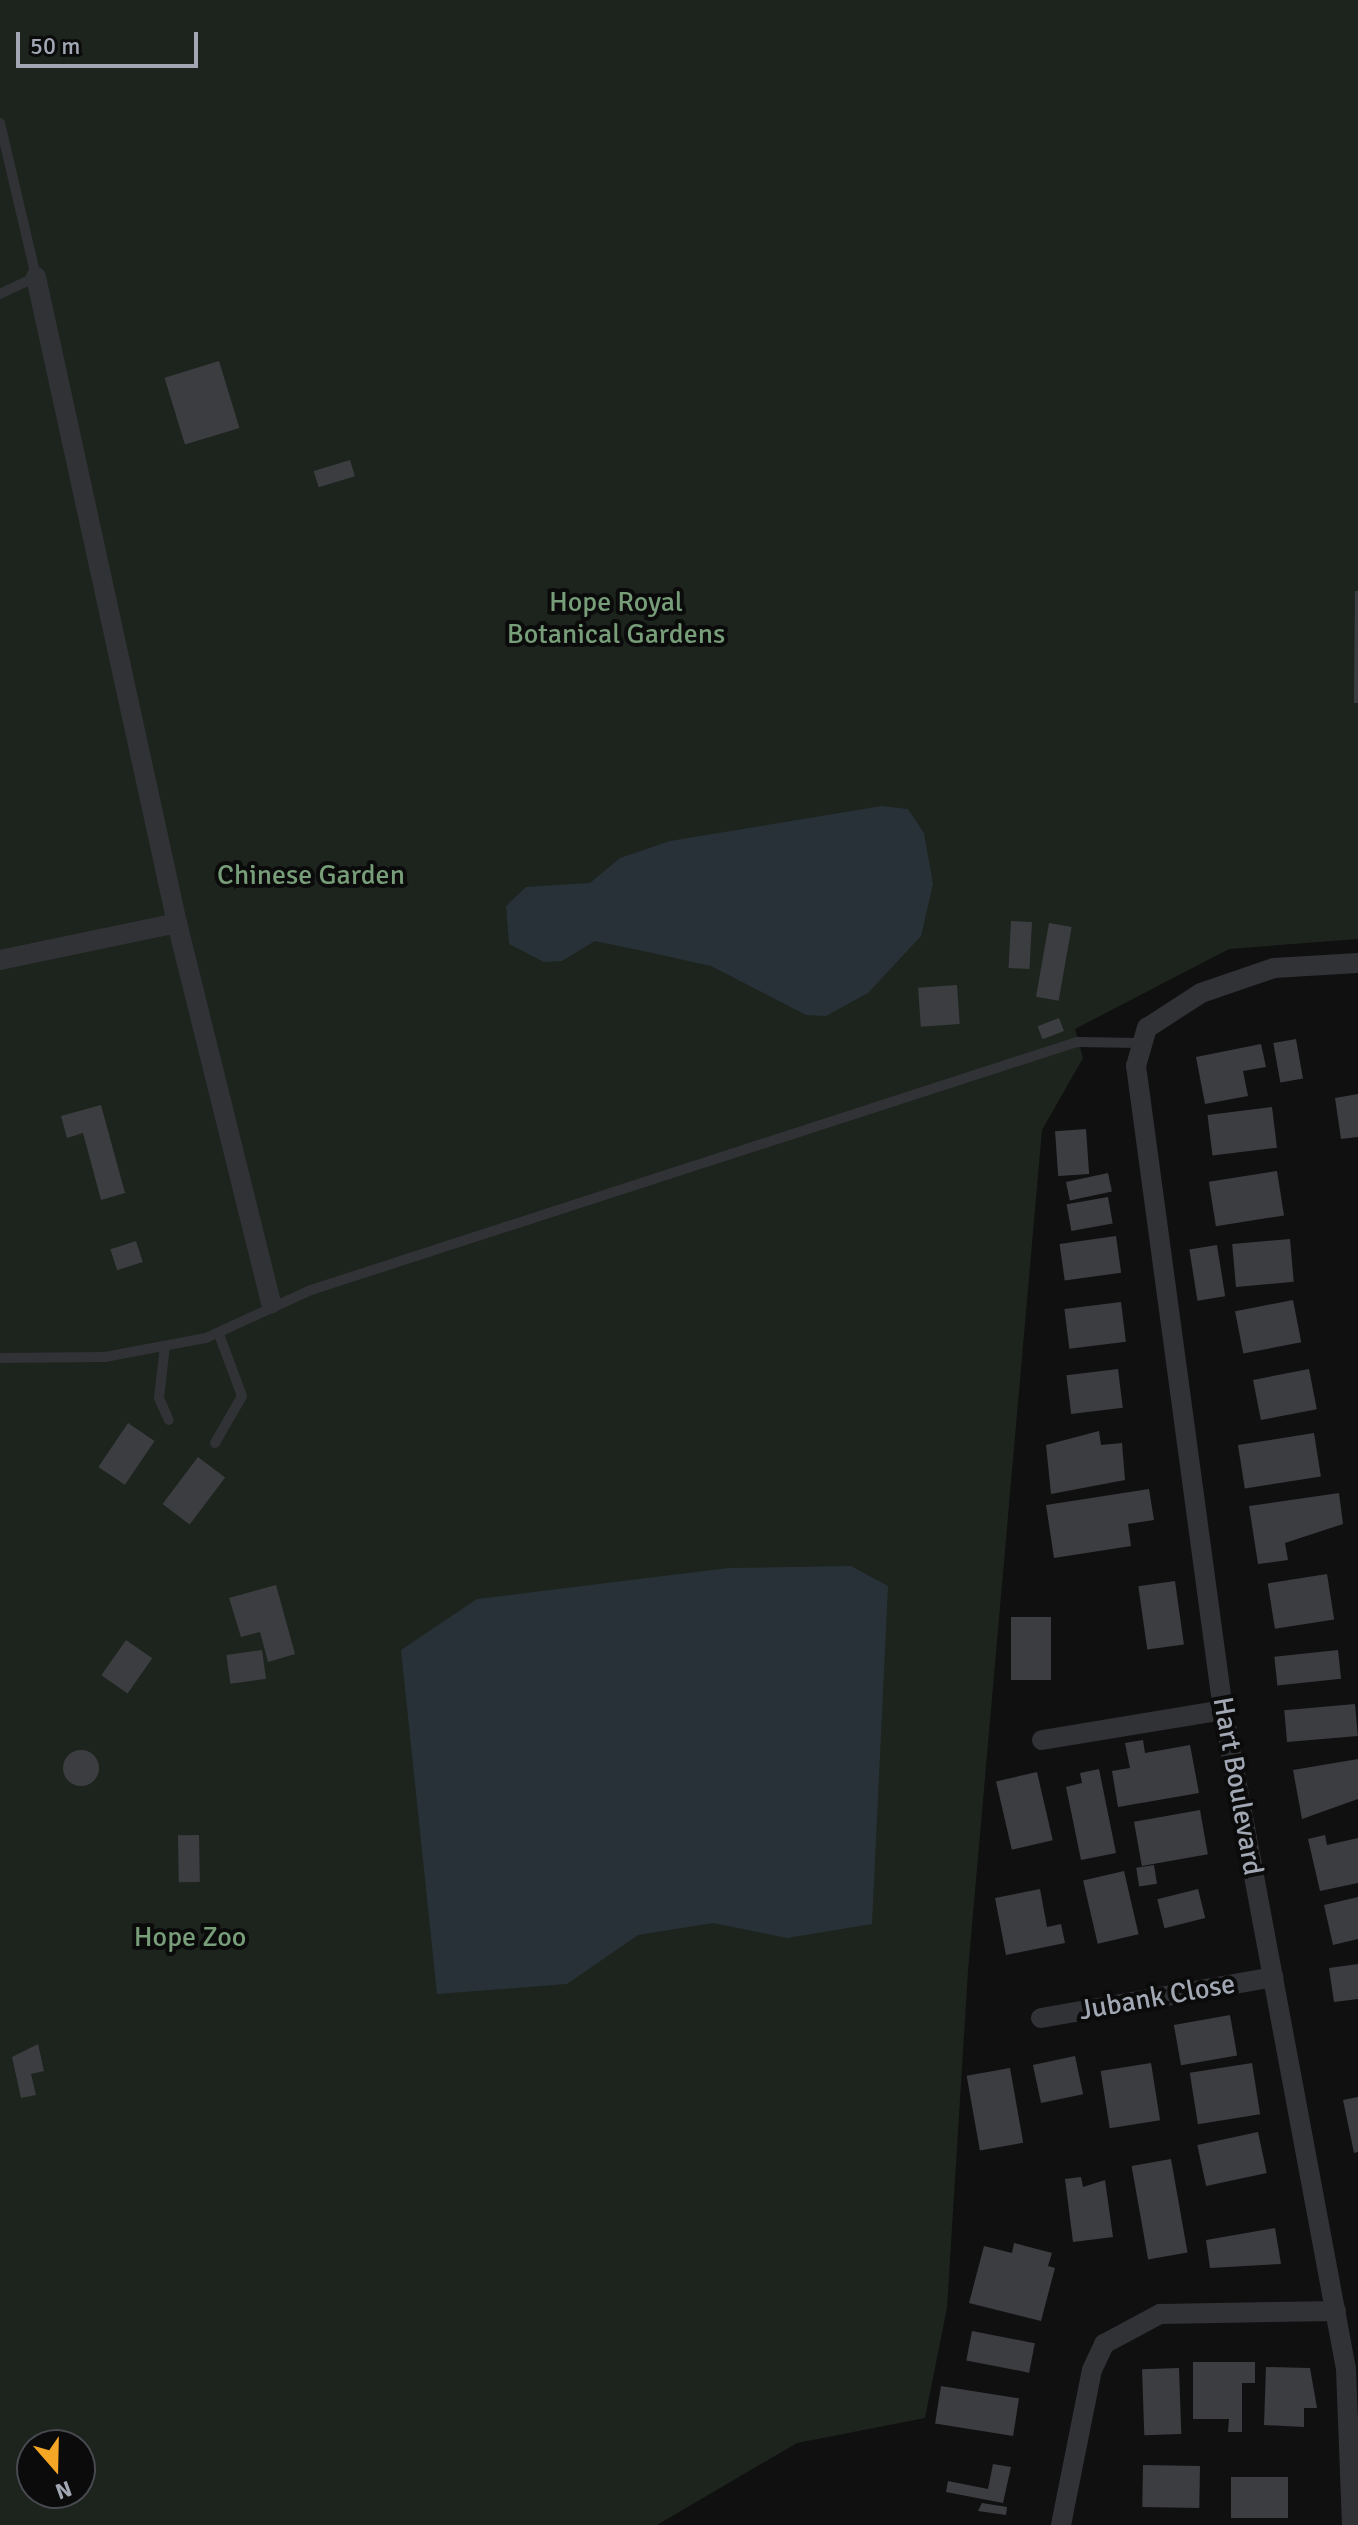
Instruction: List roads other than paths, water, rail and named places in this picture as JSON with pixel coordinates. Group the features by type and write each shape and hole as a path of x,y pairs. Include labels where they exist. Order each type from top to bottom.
{"street":[{"path":"36,277 177,923 271,1304"},
{"path":"0,960 177,923"},
{"path":"1139,1043 1162,1014 1232,980 1358,963"},
{"name":"Hart Boulevard","path":"1139,1043 1154,1217 1223,1710 1336,2311 1352,2371 1352,2525"},
{"path":"1042,1740 1223,1710"},
{"name":"Jubank Close","path":"1041,2018 1273,1977"},
{"path":"1061,2525 1092,2370 1104,2344 1160,2314 1336,2311"}],"lane":[{"path":"0,123 36,277 0,294"},
{"path":"0,1358 105,1357 219,1334 271,1304 1077,1042 1139,1043"},
{"path":"215,1443 242,1396 219,1334"},
{"path":"165,1346 159,1398 169,1420"}],"park label":[{"name":"Hope Royal Botanical Gardens","path":"616,618"},
{"name":"Chinese Garden","path":"311,875"},
{"name":"Hope Zoo","path":"190,1937"}]}
